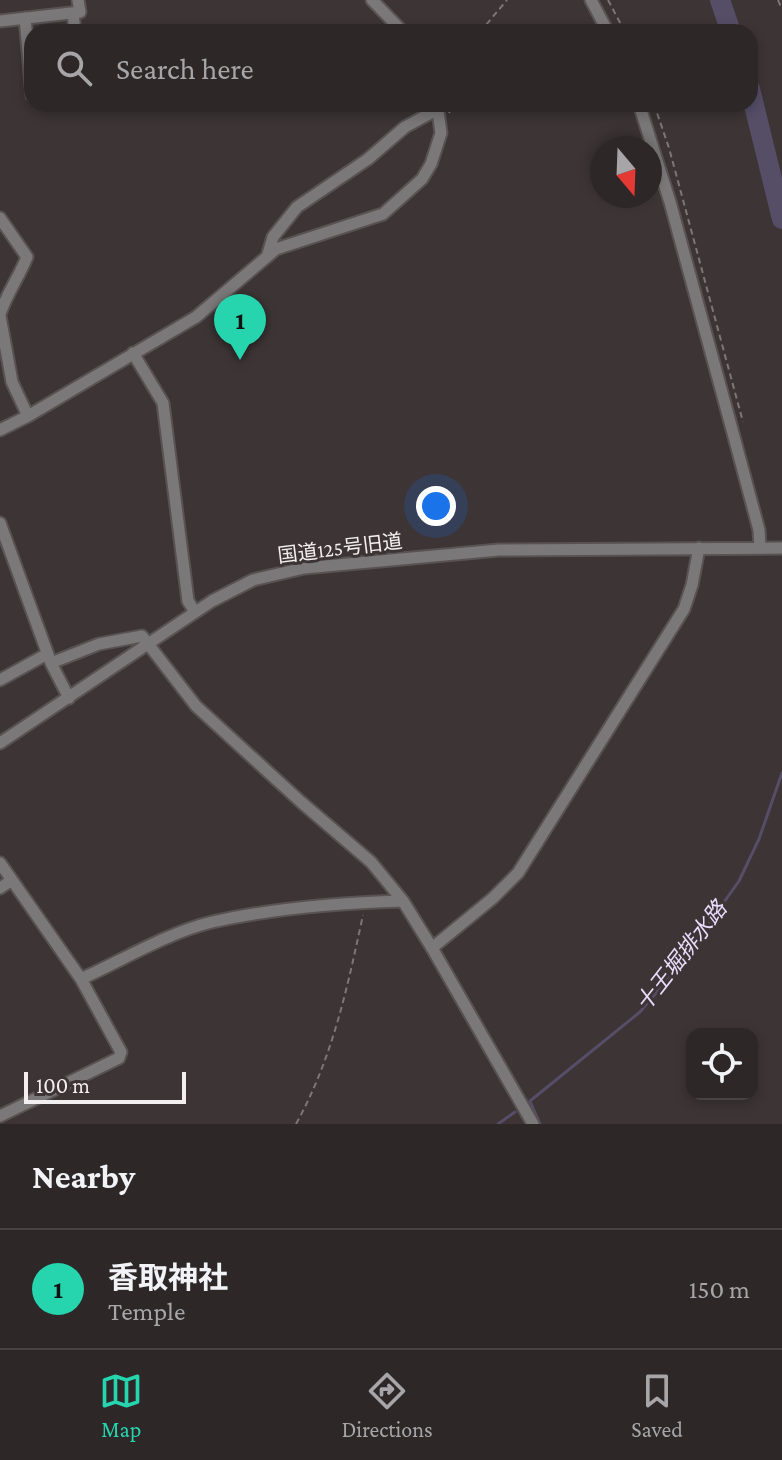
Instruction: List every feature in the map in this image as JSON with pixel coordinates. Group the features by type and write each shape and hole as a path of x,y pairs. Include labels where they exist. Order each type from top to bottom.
{"street":[{"path":"0,21 80,12 78,0"},
{"path":"372,0 395,24"},
{"path":"591,0 604,24"},
{"path":"73,13 74,24"},
{"path":"25,18 26,24"},
{"path":"267,257 273,237 297,207 368,159 405,127 429,112"},
{"path":"0,430 196,317 276,249 383,214 422,179 437,150 441,133 439,112"},
{"path":"642,112 670,202 733,433 759,530 760,547"},
{"path":"0,218 27,257 9,289 0,315 12,382 28,416"},
{"path":"133,353 163,403 188,601 195,612"},
{"path":"0,523 49,659 69,698"},
{"path":"432,948 493,898 518,873 684,609 699,548"},
{"name":"国道125号旧道","path":"0,743 195,612 253,580 304,568 499,550 782,548"},
{"path":"0,680 49,659 99,644 142,636 196,706 371,862 403,901 533,1123"},
{"path":"0,863 81,979 121,1052 119,1058 0,1116"},
{"path":"0,888 12,880"},
{"path":"81,979 172,936 210,923 321,905 403,901"}],"path":[{"path":"487,24 507,0"},
{"path":"608,0 621,24"},
{"path":"778,0 782,9"},
{"path":"657,112 739,405 744,430 733,433"},
{"path":"296,1124 315,1090 339,1022 366,902"}],"waterway":[{"path":"720,0 728,24"},
{"path":"756,112 782,219"},
{"name":"十王堀排水路","path":"540,1124 530,1101 640,1012 678,967 739,881 759,839 782,773"},
{"name":"十王堀排水路","path":"498,1124 515,1112"}],"place":[{"name":"香取神社","path":"240,360"}]}
